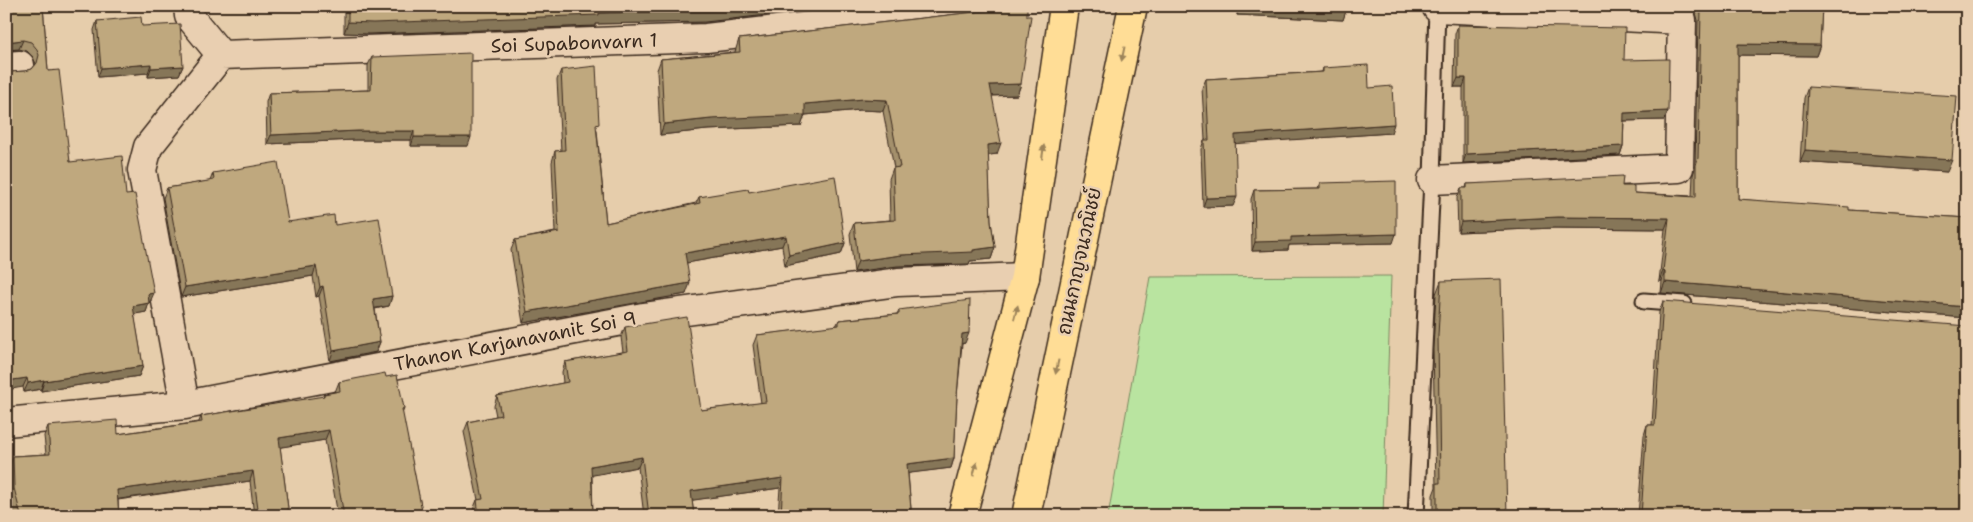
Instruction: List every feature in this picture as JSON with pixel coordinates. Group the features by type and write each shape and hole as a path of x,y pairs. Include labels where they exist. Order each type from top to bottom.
{"main road":[{"path":"962,516 1025,277 1064,6"},
{"name":"ถนนกาญจนวณิชย์","path":"1026,516 1133,6"}],"street":[{"path":"185,405 142,170 148,147 221,55 189,16 188,6"},
{"name":"Soi Supabonvarn 1","path":"221,55 706,38 986,6"},
{"path":"1432,180 1679,168 1682,20 1437,8"},
{"name":"Thanon Karjanavanit Soi 9","path":"6,422 185,405 643,317 898,282 1025,277"}],"lane":[{"path":"1416,516 1432,180 1437,8"},
{"path":"1644,301 1703,306"}],"green space":[{"path":"1391,276 1383,516 1108,516 1150,277"}],"building":[{"path":"6,6 43,6 48,71 59,70 70,162 122,156 126,195 135,194 154,293 148,294 149,303 133,306 143,366 28,383 27,378 6,381 6,72 32,69 37,63 39,55 31,42 23,40 6,42"},
{"path":"348,6 753,6 709,11 599,13 599,15 373,23 348,22"},
{"path":"1000,6 1027,6 1027,16 1031,16 1021,84 990,85 1001,143 988,145 991,222 995,247 973,250 973,252 901,255 858,261 854,223 895,220 893,168 900,167 887,100 864,99 805,104 805,115 711,119 664,124 661,59 740,52 739,39 992,10"},
{"path":"1312,6 1347,6 1347,8"},
{"path":"1701,6 1822,6 1820,45 1738,44 1738,199 1849,207 1849,210 1967,218 1967,307 1665,282 1665,271 1663,271 1669,218 1558,217 1461,222 1461,188 1467,188 1467,184 1623,176 1622,186 1634,186 1634,193 1696,197"},
{"path":"141,17 142,26 180,24 183,66 151,68 151,64 101,68 97,21"},
{"path":"1458,25 1625,28 1624,60 1669,59 1668,111 1624,113 1623,146 1466,154 1466,78 1458,78"},
{"path":"471,53 471,137 414,137 414,131 358,131 271,135 269,93 371,90 372,57"},
{"path":"1368,65 1369,88 1392,86 1394,124 1235,135 1237,197 1206,198 1204,140 1209,140 1206,79 1323,72 1323,68"},
{"path":"596,66 599,124 596,125 606,223 700,203 699,197 748,189 749,192 835,176 845,243 789,255 786,236 685,253 690,283 527,312 515,240 559,232 555,151 565,150 561,70"},
{"path":"1808,87 1957,96 1952,160 1805,150"},
{"path":"278,162 288,222 334,215 335,225 379,218 392,296 373,299 380,342 333,351 323,286 320,287 316,266 185,287 167,188 214,180 213,173"},
{"path":"1396,181 1396,234 1291,237 1291,241 1255,242 1254,190 1320,189 1320,183"},
{"path":"1501,279 1507,516 1437,516 1437,483 1440,483 1438,336 1441,281"},
{"path":"970,300 969,333 962,334 954,458 907,464 911,509 895,512 896,516 781,516 783,478 691,491 694,516 649,516 642,457 591,466 593,516 479,516 477,500 483,499 468,422 501,415 497,396 568,382 565,362 628,351 625,327 687,317 701,410 766,402 757,335 839,325 839,320 899,314 899,310"},
{"path":"1663,301 1967,326 1967,516 1641,516 1647,425 1655,425"},
{"path":"385,373 386,377 397,375 423,516 364,516 364,513 344,516 329,430 279,438 289,516 259,516 253,471 117,490 119,516 21,516 14,488 13,456 50,454 48,426 117,420 118,434 202,422 201,416 324,396 324,394 340,391 339,382"}]}
